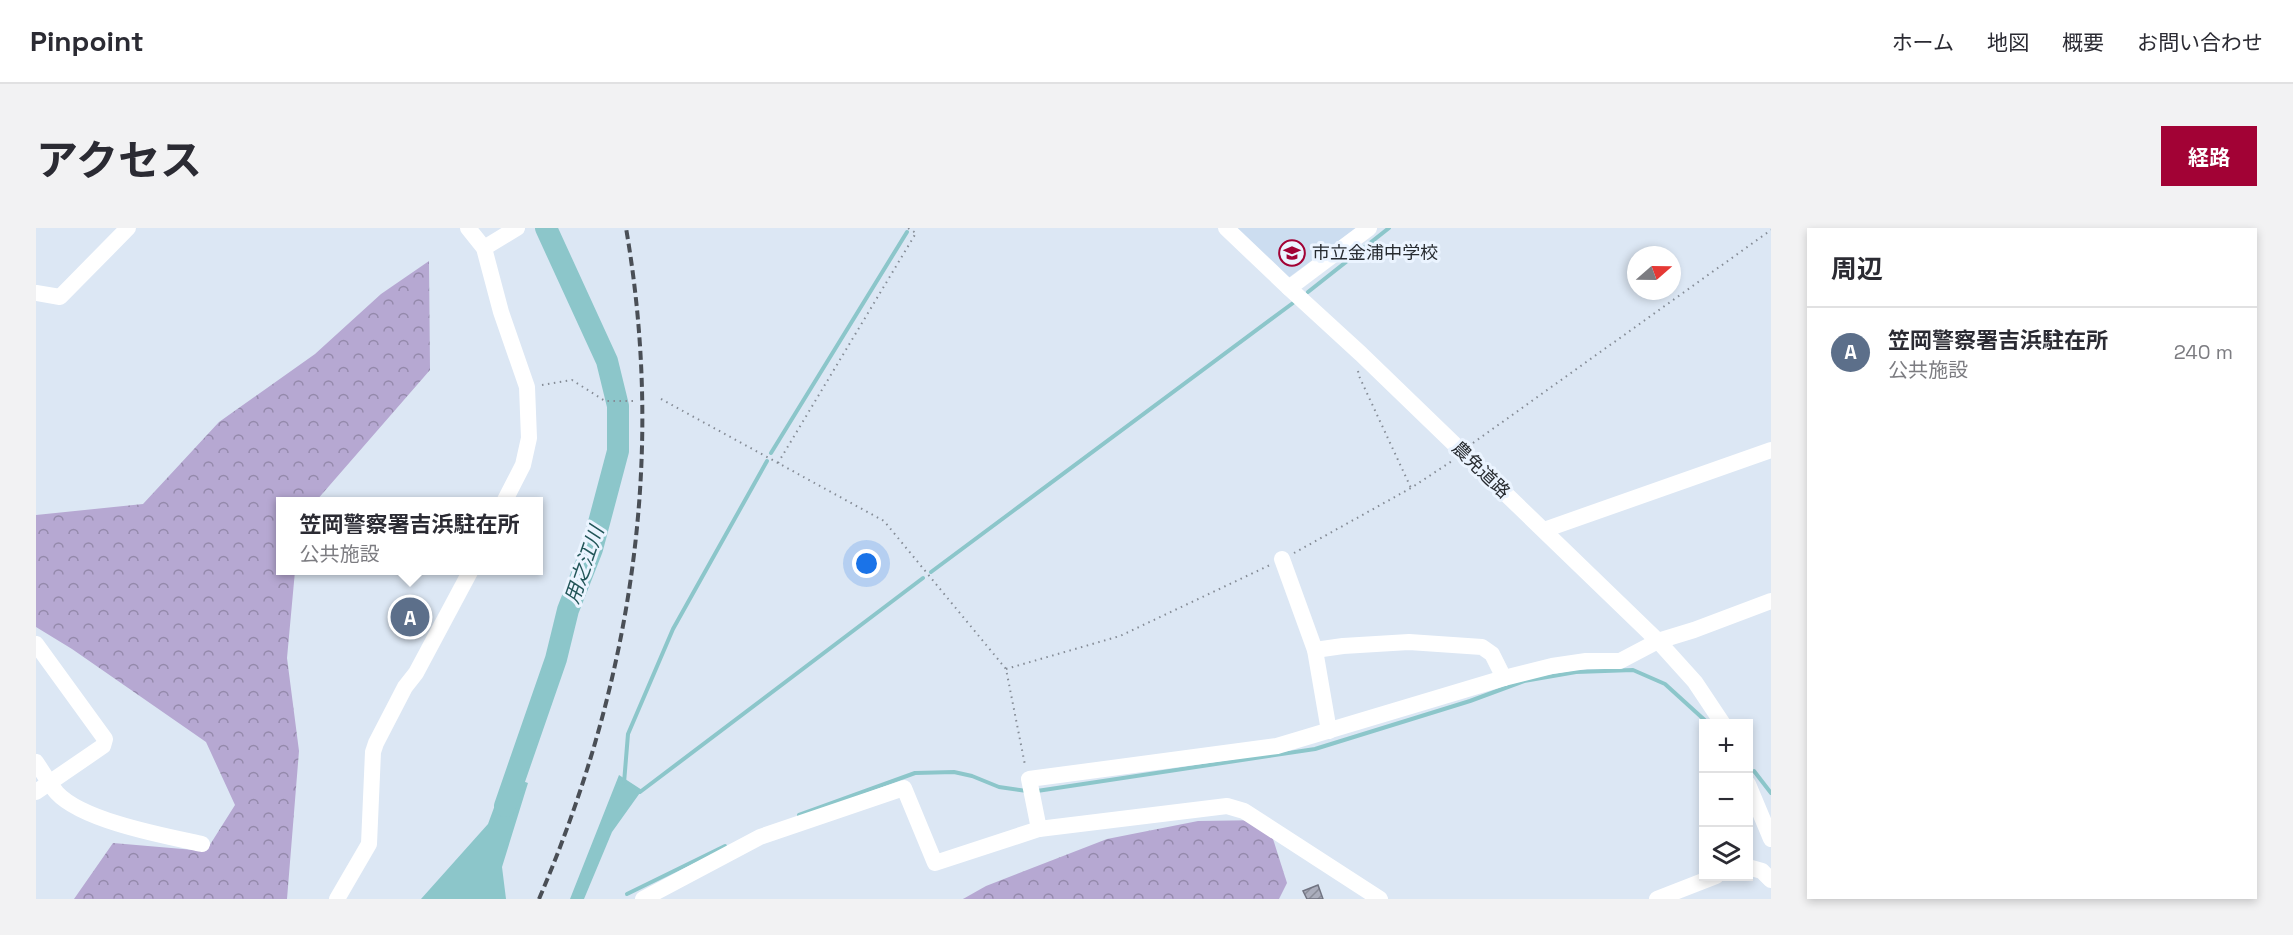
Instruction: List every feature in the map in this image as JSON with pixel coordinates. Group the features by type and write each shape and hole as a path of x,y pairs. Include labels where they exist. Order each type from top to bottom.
{"street":[{"path":"36,293 55,298 60,297 128,228"},
{"path":"468,228 484,248 501,312 527,387 529,438 523,465 506,497"},
{"path":"484,248 517,228"},
{"name":"農免道路","path":"1226,228 1361,354 1658,641 1695,682 1720,719"},
{"path":"1288,288 1369,228"},
{"path":"1544,530 1771,450"},
{"path":"1282,560 1315,650 1329,731"},
{"path":"337,899 369,844 373,752 376,743 468,575"},
{"path":"1039,827 1030,782 1260,749 1552,666 1586,661 1620,660 1658,641 1771,601"},
{"path":"1315,650 1409,642 1482,647 1492,654 1504,678"},
{"path":"36,644 105,739 103,746 36,792"},
{"path":"36,762 56,792 66,801 133,829 202,844"},
{"path":"644,899 760,837 904,788 934,863 1039,827 1227,806 1244,811 1380,899"},
{"path":"1753,794 1771,839"},
{"path":"1753,868 1762,871 1771,880"},
{"path":"1657,899 1703,881"}],"path":[{"path":"778,463 916,233 908,228"},
{"path":"1006,669 1120,636 1282,560 1411,488 1464,455 1771,230"},
{"path":"1361,354 1358,362 1359,376 1411,488"},
{"path":"527,387 572,380 605,401 636,401"},
{"path":"661,399 884,521 1006,669 1030,782"}],"shaded area":[{"name":"市立金浦中学校","path":"1236,228 1356,228 1288,278"},
{"path":"506,775 528,783 502,867 506,899 421,899 488,824"},
{"path":"619,775 642,790 612,832 584,899 570,899"}],"green space":[{"path":"429,261 430,370 319,497 276,497 276,575 295,575 287,658 299,751 287,899 74,899 113,843 206,851 235,805 206,742 72,649 36,627 36,515 143,504 219,422 315,354 381,294"},
{"path":"1267,820 1287,883 1279,899 963,899 986,886 1107,839 1198,821"}],"building":[{"path":"404,607 420,615 414,626 398,618"},
{"path":"1318,885 1323,899 1307,899 1303,891"}],"waterway":[{"name":"用之江川","path":"505,806 556,659 568,610 592,549 618,451 618,406 607,361 546,228"},
{"path":"1308,292 1389,228"},
{"path":"771,453 907,232"},
{"path":"931,572 1293,303"},
{"path":"624,783 628,734 673,629 767,461"},
{"path":"640,792 923,578"},
{"path":"1037,791 1315,749 1470,701 1524,681 1576,672 1633,670 1665,684 1704,719"},
{"path":"1754,771 1771,793"},
{"path":"799,815 915,773 954,772 972,776 999,787 1027,791"},
{"path":"627,894 725,846"}],"railway":[{"path":"539,899 571,818 597,736 618,653 632,570 640,486 642,400 638,315 626,228"}],"place":[{"name":"市立金浦中学校","path":"1292,253"},
{"name":"笠岡警察署吉浜駐在所","path":"410,617"}]}
